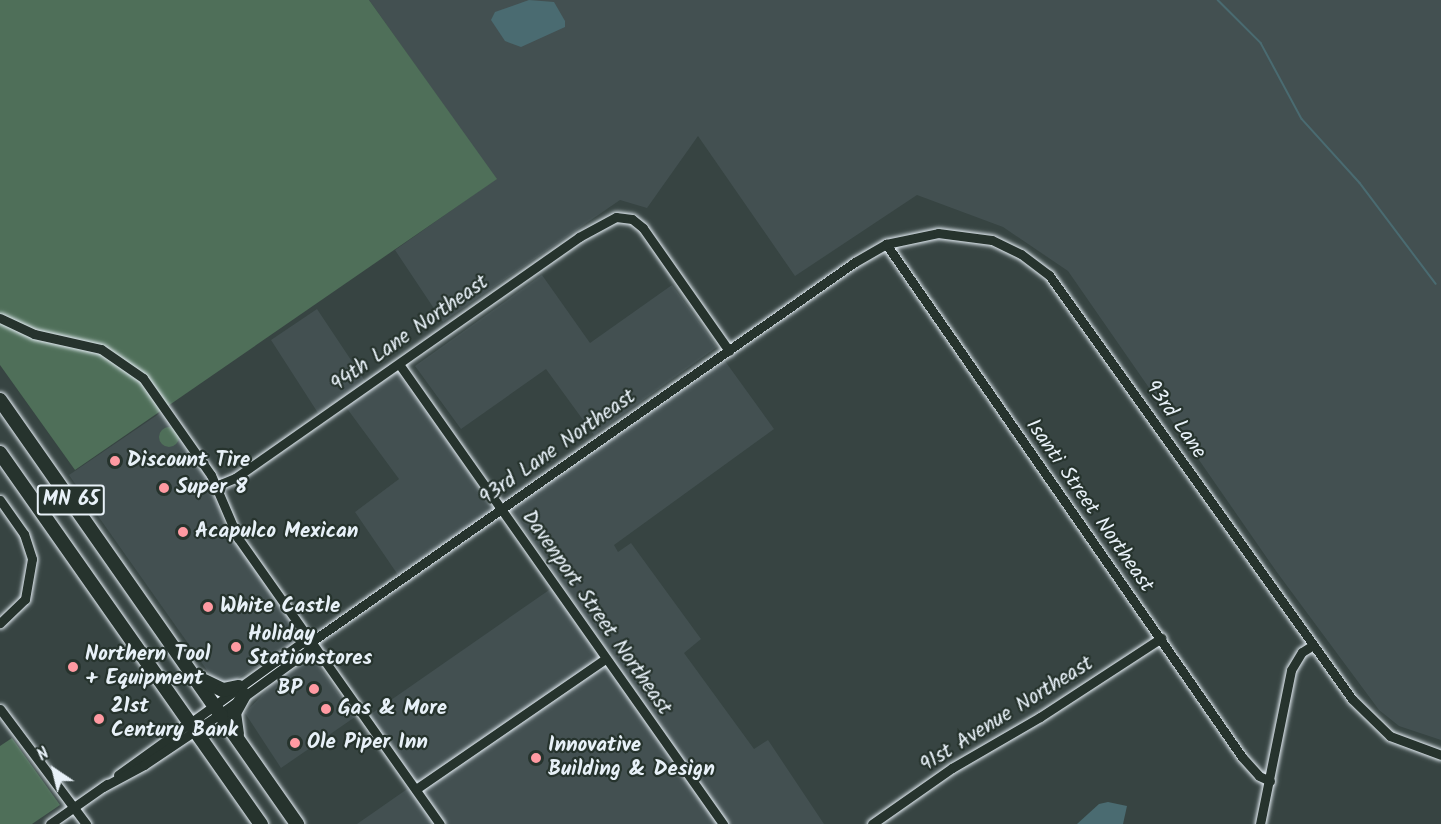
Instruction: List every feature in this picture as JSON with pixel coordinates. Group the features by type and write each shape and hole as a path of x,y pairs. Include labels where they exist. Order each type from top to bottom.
{"highway":[{"name":"MN 65","path":"0,400 297,824"},
{"name":"MN 65","path":"0,453 261,824"},
{"path":"192,674 224,690 241,691 234,713 241,744"}],"street":[{"name":"94th Lane Northeast","path":"216,486 235,478 609,219 626,217 643,228 729,351"},
{"name":"93rd Lane","path":"825,284 886,244 923,234 970,235 1011,249 1049,275 1312,645 1377,726 1409,746 1441,755"},
{"name":"Isanti Street Northeast","path":"886,244 1242,757 1259,776 1270,781"},
{"name":"93rd Lane Northeast","path":"50,824 241,691 301,643 311,642 825,284"},
{"path":"0,318 34,334 100,349 129,364 155,394 216,486 232,530 440,824"},
{"name":"Davenport Street Northeast","path":"399,364 723,824"},
{"path":"0,500 24,534 32,558 25,599 0,623"},
{"name":"91st Avenue Northeast","path":"873,824 952,768 1041,717 1161,638"},
{"path":"1260,824 1291,670 1302,652 1312,645"},
{"path":"416,789 605,658"},
{"path":"0,709 86,824"}],"shaded area":[{"path":"369,0 1441,0 1441,740 1399,726 1379,710 1276,571 1068,271 1003,227 917,195 795,276 698,136 647,208 620,200 443,322 395,250 496,179"},
{"path":"542,275 590,343 672,285 717,347 594,435 546,369 461,429 415,366"},
{"path":"317,309 365,381 393,361 494,509 398,575 355,512 399,479 340,399 318,413 271,340"},
{"path":"725,361 774,429 614,545 618,552 631,543 701,639 684,653 754,749 768,740 824,824 727,824 510,509"},
{"path":"163,411 206,473 223,520 235,541 297,631 295,642 229,684 219,684 209,673 69,475"},
{"path":"552,588 722,824 446,824 368,716"},
{"path":"308,661 318,665 355,717 281,768 245,713 277,679"},
{"path":"413,785 439,824 357,824"}],"green space":[{"path":"0,0 369,0 497,179 75,470 0,365"},
{"path":"169,427 176,430 179,437 176,444 169,447 162,444 159,437 162,430"},
{"path":"12,738 60,805 32,824 0,824 0,746"}],"water":[{"path":"529,0 554,2 565,21 565,27 521,47 505,41 491,20 495,12"},
{"path":"1108,802 1127,806 1123,824 1077,824 1099,804"}],"waterway":[{"path":"1218,0 1261,43 1302,119 1360,183 1436,284"}],"place":[{"name":"Discount Tire","path":"115,461"},
{"name":"Super 8","path":"164,488"},
{"name":"Acapulco Mexican","path":"183,532"},
{"name":"White Castle","path":"208,607"},
{"name":"Holiday Stationstores","path":"236,647"},
{"name":"Northern Tool + Equipment","path":"73,667"},
{"name":"BP","path":"314,689"},
{"name":"Gas & More","path":"326,709"},
{"name":"21st Century Bank","path":"99,719"},
{"name":"Ole Piper Inn","path":"295,743"},
{"name":"Innovative Building & Design","path":"536,758"}]}
